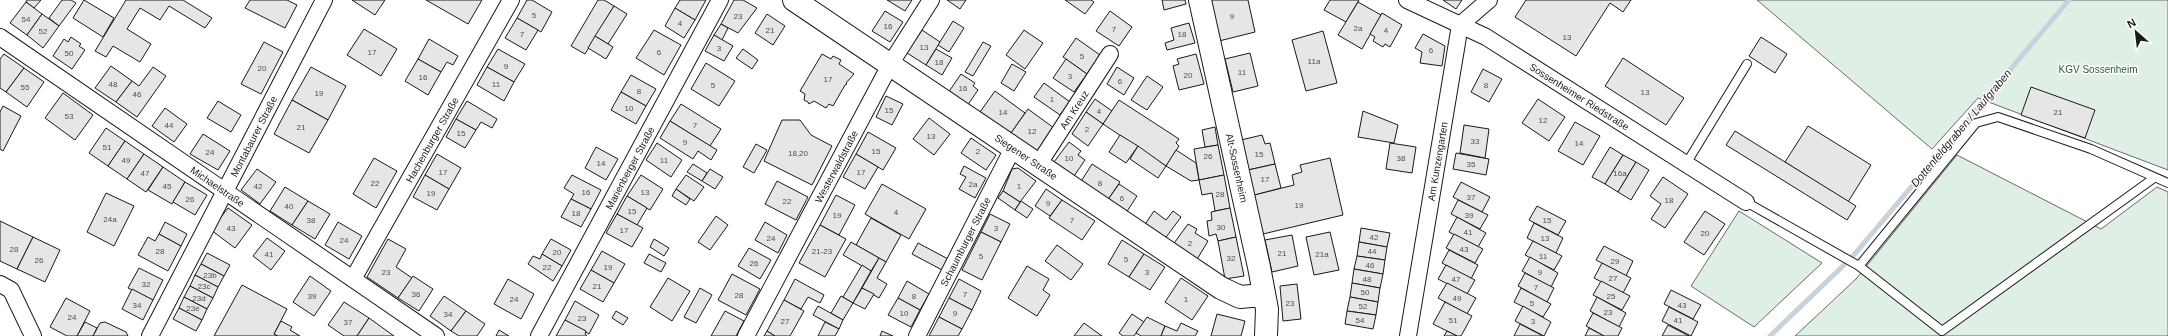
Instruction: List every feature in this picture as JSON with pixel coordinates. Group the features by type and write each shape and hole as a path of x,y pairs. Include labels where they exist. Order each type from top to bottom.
{"main road":[{"name":"Siegener Straße","path":"794,0 1230,293 1240,298 1264,295"},
{"name":"Alt-Sossenheim","path":"1200,0 1267,309 1266,336"}],"street":[{"name":"Montabaurer Straße","path":"150,336 324,0"},
{"name":"Hachenburger Straße","path":"352,279 510,0"},
{"name":"Marienberger Straße","path":"539,336 720,0"},
{"name":"Westerwaldstraße","path":"746,336 891,64 931,0"},
{"name":"Sossenheimer Riedstraße","path":"1407,0 1486,37 1746,202"},
{"path":"1460,25 1489,0"},
{"name":"Am Kunzengarten","path":"1408,336 1460,25"},
{"name":"Michaelstraße","path":"0,37 436,336"},
{"name":"Am Kreuz","path":"1038,164 1110,54"},
{"name":"Schaumburger Straße","path":"917,336 1013,148"},
{"path":"0,284 11,290 33,336"}],"lane":[{"path":"1686,164 1747,64"},
{"path":"1860,266 1976,123 1998,117 2092,149 2168,183"},
{"path":"1746,202 1860,266 1942,331 2154,178"}],"green space":[{"name":"KGV Sossenheim","path":"1757,0 2168,0 2168,170 1978,98 1932,149"},
{"path":"1957,155 2101,229 2157,187 2168,192 2168,336 1795,336 1856,279"},
{"path":"1739,211 1822,263 1754,327 1691,286"}],"building":[{"path":"27,0 41,0 34,8 26,2"},
{"path":"62,0 71,0 76,3 59,26 49,18"},
{"path":"84,0 114,18 103,37 73,18"},
{"path":"126,0 183,0 212,18 205,28 169,6 160,20 140,8 127,29 151,44 140,62 113,46 106,57 95,51"},
{"path":"250,0 287,0 297,5 285,28 245,8"},
{"path":"352,0 385,0 375,15"},
{"path":"426,0 482,0 468,24"},
{"path":"527,0 532,0 552,12 541,32 517,18"},
{"path":"598,0 604,0 614,6 585,54 571,46"},
{"path":"680,0 706,0 695,20 675,8"},
{"path":"734,0 743,0 757,8 738,33 721,24"},
{"path":"887,0 912,0 905,11"},
{"path":"947,0 966,0 960,9"},
{"path":"1065,0 1091,0 1094,2 1085,14"},
{"path":"1162,0 1185,0 1186,4 1164,10"},
{"path":"1209,0 1248,0 1255,32 1219,41"},
{"path":"1330,0 1359,0 1346,22 1324,10"},
{"path":"1443,0 1462,0 1456,9"},
{"path":"1526,0 1631,0 1623,12 1610,3 1576,56 1515,17"},
{"path":"26,2 42,14 27,35 10,23"},
{"path":"1358,2 1381,15 1362,49 1338,35"},
{"path":"614,6 627,14 608,44 595,36"},
{"path":"675,8 695,20 684,38 665,26"},
{"path":"885,11 903,22 890,42 872,31"},
{"path":"1110,11 1132,27 1119,46 1096,31"},
{"path":"1382,13 1402,25 1390,47 1385,44 1383,47 1373,41 1375,37 1370,34"},
{"path":"42,14 59,26 43,48 27,35"},
{"path":"767,14 785,26 773,45 755,33"},
{"path":"517,18 538,30 526,50 505,38"},
{"path":"953,21 964,28 949,52 938,45"},
{"path":"1189,23 1195,43 1167,50 1165,43 1174,40 1171,28"},
{"path":"721,24 728,28 722,40 714,35"},
{"path":"364,29 397,49 381,76 347,55"},
{"path":"654,30 681,45 664,75 636,58"},
{"path":"922,30 940,42 926,65 907,53"},
{"path":"1024,30 1043,43 1025,69 1006,55"},
{"path":"1323,31 1337,83 1306,91 1292,40"},
{"path":"1423,34 1445,46 1442,66 1420,63 1422,52 1415,48"},
{"path":"714,35 733,46 724,61 705,51"},
{"path":"595,36 613,47 606,59 588,48"},
{"path":"71,37 81,44 79,46 85,50 72,69 53,56 64,39 68,42"},
{"path":"1761,37 1787,54 1775,73 1749,56"},
{"path":"1076,38 1100,55 1087,74 1063,57"},
{"path":"429,39 458,56 453,65 447,62 441,72 418,59"},
{"path":"264,42 283,52 261,94 241,84"},
{"path":"983,42 991,46 973,76 965,72"},
{"path":"498,49 525,64 514,82 487,67"},
{"path":"743,49 758,60 752,69 736,58"},
{"path":"936,49 952,58 942,75 926,65"},
{"path":"1250,53 1258,86 1233,92 1225,59"},
{"path":"4,54 24,68 6,92 0,88 0,59"},
{"path":"822,54 831,59 833,56 841,60 839,64 854,74 846,83 847,84 833,106 829,104 826,108 814,101 809,104 804,100 805,94 800,91"},
{"path":"1196,54 1204,84 1179,90 1173,66 1179,64 1177,59"},
{"path":"1623,58 1684,98 1666,125 1605,86"},
{"path":"418,59 441,72 428,95 405,81"},
{"path":"1066,59 1087,74 1074,92 1053,78"},
{"path":"706,63 735,81 719,106 691,89"},
{"path":"1012,64 1026,72 1014,91 1001,83"},
{"path":"111,66 132,81 116,102 95,88"},
{"path":"153,67 166,76 137,117 116,102 132,81 139,86"},
{"path":"311,67 346,86 328,120 292,100"},
{"path":"487,67 514,82 504,101 477,85"},
{"path":"1117,67 1134,78 1124,95 1107,84"},
{"path":"24,68 44,82 27,107 6,92"},
{"path":"1483,69 1502,79 1489,102 1471,92"},
{"path":"961,74 975,83 973,86 978,90 967,106 948,93"},
{"path":"631,75 656,89 646,106 621,92"},
{"path":"1147,76 1163,87 1147,110 1131,100"},
{"path":"1044,83 1070,102 1060,115 1034,97"},
{"path":"2031,87 2095,110 2085,138 2021,115"},
{"path":"995,91 1025,113 1011,133 980,112"},
{"path":"621,92 646,106 636,124 611,110"},
{"path":"63,93 93,115 75,140 45,118"},
{"path":"886,96 903,104 892,125 876,117"},
{"path":"1095,99 1112,111 1103,124 1086,112"},
{"path":"1538,99 1565,117 1549,141 1522,123"},
{"path":"292,100 328,120 309,153 274,134"},
{"path":"1119,100 1179,139 1176,143 1179,146 1166,166 1103,124"},
{"path":"218,101 241,115 231,132 207,118"},
{"path":"467,101 497,119 492,128 481,122 476,130 456,119"},
{"path":"681,104 721,129 710,146 670,121"},
{"path":"3,106 21,116 3,151 0,149 0,112"},
{"path":"165,108 187,124 174,142 152,126"},
{"path":"1028,109 1054,128 1037,152 1011,133"},
{"path":"1363,111 1398,125 1394,143 1358,137"},
{"path":"1086,112 1103,124 1088,146 1072,134"},
{"path":"929,118 950,134 934,155 913,139"},
{"path":"456,119 476,130 465,148 446,137"},
{"path":"782,120 800,120 811,135 832,146 812,185 764,161"},
{"path":"670,121 717,150 711,160 698,151 693,159 660,138"},
{"path":"1575,122 1600,136 1583,165 1558,151"},
{"path":"1464,125 1489,129 1485,158 1460,153"},
{"path":"1808,126 1871,165 1848,202 1785,162"},
{"path":"1215,127 1218,145 1205,147 1202,130"},
{"path":"106,128 125,141 108,166 89,153"},
{"path":"1735,131 1856,206 1847,220 1726,145"},
{"path":"868,132 896,148 883,170 856,154"},
{"path":"203,134 230,151 218,170 190,154"},
{"path":"1120,135 1138,146 1126,163 1109,152"},
{"path":"1262,135 1265,144 1270,143 1275,164 1248,170 1241,140"},
{"path":"971,138 996,155 986,170 961,153"},
{"path":"125,141 144,154 127,179 108,166"},
{"path":"1069,142 1081,151 1078,155 1085,160 1074,176 1054,162"},
{"path":"657,143 682,160 671,177 646,160"},
{"path":"1390,143 1416,147 1412,173 1386,169"},
{"path":"756,144 767,150 754,173 743,167"},
{"path":"1218,145 1224,175 1199,180 1194,149"},
{"path":"1138,146 1166,166 1158,178 1130,159"},
{"path":"596,147 618,159 606,180 585,168"},
{"path":"1610,147 1623,155 1605,184 1592,177"},
{"path":"1176,150 1196,163 1199,180 1191,181 1166,166"},
{"path":"1456,153 1489,159 1486,175 1453,169"},
{"path":"144,154 163,167 146,192 127,179"},
{"path":"437,154 461,168 449,189 425,175"},
{"path":"856,154 878,167 865,189 843,177"},
{"path":"1623,155 1636,162 1618,192 1605,184"},
{"path":"374,158 397,171 376,208 353,194"},
{"path":"1330,158 1343,215 1263,234 1254,195 1294,185 1292,175 1302,172 1300,165"},
{"path":"1636,162 1649,170 1631,200 1618,192"},
{"path":"693,164 707,173 702,181 687,172"},
{"path":"1092,164 1120,182 1107,201 1080,183"},
{"path":"1275,164 1281,188 1254,195 1248,170"},
{"path":"964,166 986,178 975,198 959,189 966,177 960,174"},
{"path":"163,167 185,182 172,204 148,190"},
{"path":"1018,168 1036,181 1020,202 1003,191 1012,169"},
{"path":"257,169 276,182 260,204 241,190"},
{"path":"710,169 723,177 715,189 702,181"},
{"path":"425,175 449,189 437,210 413,197"},
{"path":"572,175 601,190 591,209 571,199 574,194 564,188"},
{"path":"641,175 663,189 650,210 627,196"},
{"path":"686,175 704,187 694,201 676,189"},
{"path":"1224,175 1230,208 1215,211 1212,193 1202,195 1199,180"},
{"path":"1663,177 1688,194 1665,228 1651,219 1661,204 1650,196"},
{"path":"777,181 808,197 796,220 765,204"},
{"path":"185,182 207,195 195,215 173,202"},
{"path":"1461,182 1490,197 1482,212 1453,197"},
{"path":"882,184 926,209 909,239 865,214"},
{"path":"1119,184 1137,196 1126,213 1107,201"},
{"path":"285,187 308,201 292,225 270,211"},
{"path":"676,189 690,199 686,205 672,196"},
{"path":"1046,189 1062,200 1050,216 1035,206"},
{"path":"1003,191 1020,202 1015,210 998,198"},
{"path":"106,193 134,206 114,246 87,232"},
{"path":"836,195 855,205 839,235 820,225"},
{"path":"627,196 647,208 637,225 617,214"},
{"path":"571,199 591,209 581,227 561,217"},
{"path":"1062,200 1095,221 1082,240 1049,218"},
{"path":"1458,200 1488,215 1480,229 1451,214"},
{"path":"308,201 330,214 315,239 292,225"},
{"path":"1021,201 1033,209 1027,218 1015,210"},
{"path":"1537,206 1566,221 1558,235 1529,220"},
{"path":"228,208 252,225 235,248 211,230"},
{"path":"1230,208 1236,237 1218,241 1216,234 1209,236 1207,221 1212,220 1211,212"},
{"path":"1154,211 1166,220 1173,211 1181,217 1164,240 1144,226"},
{"path":"1705,211 1725,224 1704,255 1684,242"},
{"path":"617,214 643,228 632,247 606,233"},
{"path":"990,214 1010,224 1001,242 981,232"},
{"path":"716,216 728,225 710,250 698,242"},
{"path":"1457,217 1486,233 1478,247 1449,232"},
{"path":"871,218 901,235 886,262 856,245"},
{"path":"0,221 33,237 17,269 0,261"},
{"path":"165,222 187,234 181,246 159,234"},
{"path":"338,222 362,236 349,259 325,245"},
{"path":"765,222 787,235 778,253 755,240"},
{"path":"1534,223 1563,238 1556,253 1527,238"},
{"path":"1188,224 1197,229 1195,233 1208,241 1196,261 1172,246"},
{"path":"820,225 846,239 825,277 799,263"},
{"path":"1361,228 1390,233 1387,247 1359,242"},
{"path":"981,232 1001,242 982,280 962,270"},
{"path":"1330,232 1339,270 1314,275 1306,237"},
{"path":"159,234 181,246 168,271 138,255 148,237 155,241"},
{"path":"1454,234 1483,249 1475,263 1446,248"},
{"path":"1292,235 1298,266 1272,272 1265,240"},
{"path":"33,237 60,250 45,282 17,269"},
{"path":"1236,237 1244,276 1225,279 1218,241"},
{"path":"267,238 285,251 271,270 253,256"},
{"path":"388,239 406,249 396,267 412,278 398,298 367,277"},
{"path":"551,239 571,250 562,266 542,254"},
{"path":"654,239 669,248 664,256 650,247"},
{"path":"1122,240 1144,254 1129,277 1108,264"},
{"path":"1533,241 1562,256 1554,270 1525,255"},
{"path":"851,242 879,258 871,271 843,255"},
{"path":"1359,242 1387,247 1385,260 1357,256"},
{"path":"918,243 950,260 944,271 912,254"},
{"path":"1057,245 1083,264 1071,280 1045,261"},
{"path":"1604,246 1633,261 1626,276 1596,260"},
{"path":"749,248 771,260 760,279 738,266"},
{"path":"1449,250 1478,265 1471,279 1442,263"},
{"path":"602,251 625,264 614,283 591,270"},
{"path":"207,253 230,265 224,276 201,264"},
{"path":"542,254 562,266 553,281 528,264 533,256 540,259"},
{"path":"649,254 666,263 661,272 644,263"},
{"path":"1144,254 1165,267 1150,290 1129,277"},
{"path":"1357,256 1385,260 1383,274 1354,269"},
{"path":"1530,257 1558,273 1551,287 1522,271"},
{"path":"879,258 886,262 877,278 887,284 879,298 862,288"},
{"path":"1602,263 1631,278 1623,293 1594,278"},
{"path":"201,264 224,276 218,287 195,275"},
{"path":"862,265 871,271 853,303 843,297"},
{"path":"1446,265 1475,280 1467,294 1438,279"},
{"path":"1027,266 1049,279 1043,290 1050,295 1037,316 1008,298"},
{"path":"139,268 163,280 153,300 128,288"},
{"path":"1354,269 1383,274 1380,288 1352,283"},
{"path":"591,270 614,283 603,302 580,289"},
{"path":"1525,273 1554,288 1547,302 1518,286"},
{"path":"732,274 760,289 746,315 718,300"},
{"path":"195,275 218,287 213,298 190,286"},
{"path":"310,276 331,291 314,316 293,302"},
{"path":"413,276 433,289 419,311 398,298"},
{"path":"668,278 690,291 672,321 650,307"},
{"path":"1181,278 1208,296 1192,320 1165,302"},
{"path":"508,279 534,294 521,319 494,304"},
{"path":"795,279 824,295 820,303 808,297 801,309 784,300"},
{"path":"959,279 981,291 972,310 949,298"},
{"path":"907,281 929,294 920,310 898,298"},
{"path":"1601,281 1630,296 1622,310 1593,295"},
{"path":"1352,283 1380,288 1378,302 1350,297"},
{"path":"1447,283 1476,298 1467,314 1438,298"},
{"path":"1297,284 1301,319 1283,321 1280,286"},
{"path":"242,285 287,309 274,334 278,336 214,336"},
{"path":"190,286 213,298 207,309 184,297"},
{"path":"700,288 712,295 696,323 684,317"},
{"path":"862,288 874,294 865,309 853,303"},
{"path":"1521,288 1551,304 1543,317 1514,302"},
{"path":"132,289 153,300 143,320 122,309"},
{"path":"1671,290 1701,305 1693,319 1664,304"},
{"path":"444,296 466,311 451,331 430,316"},
{"path":"841,296 853,303 843,320 831,313"},
{"path":"184,297 207,309 202,320 179,308"},
{"path":"1350,297 1378,302 1376,315 1347,311"},
{"path":"1597,297 1626,313 1619,327 1590,311"},
{"path":"66,298 90,311 77,336 67,336 50,327"},
{"path":"898,298 920,310 911,327 888,315"},
{"path":"949,298 972,310 962,329 939,317"},
{"path":"784,300 804,311 790,336 775,336 767,331"},
{"path":"575,301 599,315 589,334 565,320"},
{"path":"344,302 369,318 357,336 344,336 328,325"},
{"path":"1445,302 1472,316 1461,336 1457,336 1433,324"},
{"path":"818,306 843,320 839,329 813,315"},
{"path":"1523,306 1551,322 1544,336 1515,321"},
{"path":"1669,307 1698,322 1691,336 1662,321"},
{"path":"179,308 202,320 196,331 173,319"},
{"path":"466,311 485,324 477,336 459,336 451,331"},
{"path":"616,311 628,318 623,325 612,318"},
{"path":"725,311 744,321 736,336 711,336"},
{"path":"1347,311 1376,315 1373,329 1345,324"},
{"path":"1593,313 1622,328 1618,336 1604,336 1586,326"},
{"path":"1132,314 1144,322 1134,336 1123,336 1119,333"},
{"path":"1217,314 1245,321 1241,336 1211,336"},
{"path":"939,317 962,329 958,336 929,336"},
{"path":"1147,317 1165,326 1161,336 1141,336 1136,333"},
{"path":"369,318 394,336 357,336"},
{"path":"565,320 586,331 585,334 587,336 556,336"},
{"path":"281,321 292,327 290,330 300,336 278,336 274,334"},
{"path":"85,322 97,328 93,336 77,336"},
{"path":"105,322 126,332 128,336 93,336 100,323"},
{"path":"825,322 839,329 835,336 818,336"},
{"path":"1084,323 1102,336 1074,336"},
{"path":"1181,323 1198,331 1195,336 1161,336 1165,326 1177,331"},
{"path":"1520,324 1543,336 1514,336"},
{"path":"1668,325 1689,336 1662,336"},
{"path":"1589,328 1604,336 1585,336"},
{"path":"499,330 509,336 496,336"},
{"path":"767,331 775,336 764,336"},
{"path":"882,331 893,336 880,336"},
{"path":"1447,331 1457,336 1444,336"}],"waterway":[{"name":"Dottenfeldgraben / Laufgraben","path":"1853,256 2069,0"},
{"name":"Dottenfeldgraben / Laufgraben","path":"1770,336 1845,264"}]}
